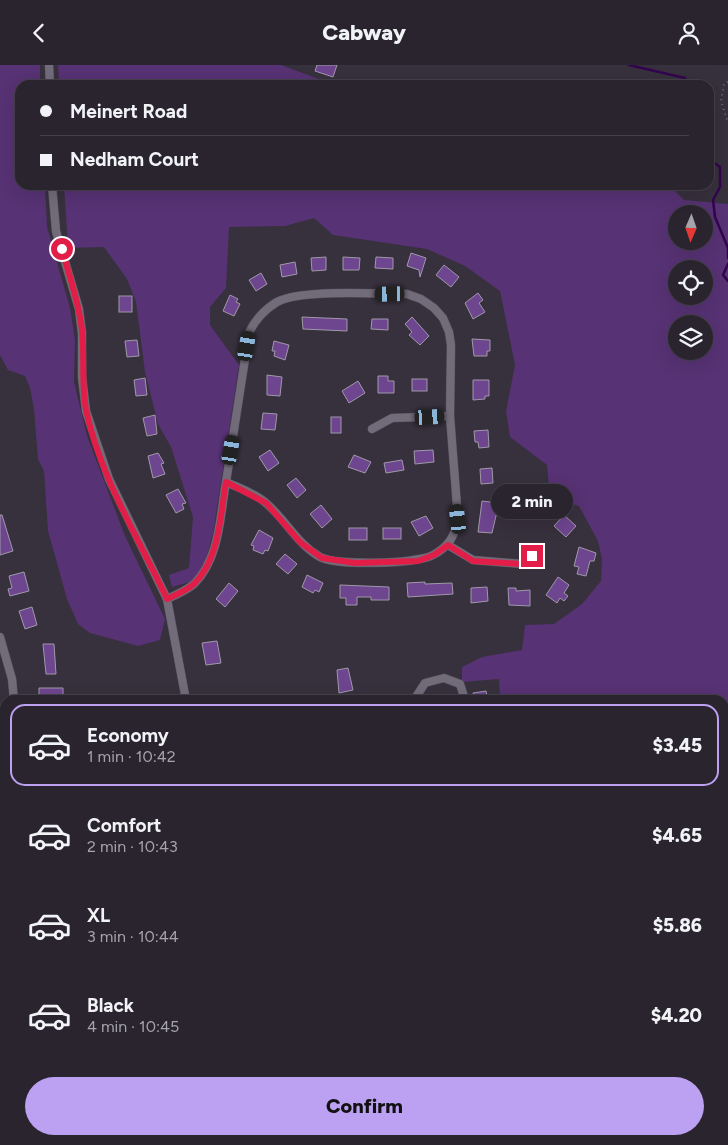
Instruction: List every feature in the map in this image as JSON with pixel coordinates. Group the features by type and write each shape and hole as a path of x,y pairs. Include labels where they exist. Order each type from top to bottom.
{"street":[{"path":"49,65 50,80"},
{"path":"52,190 56,231 79,309 82,333 82,377 86,411 109,479 167,599 185,695"},
{"path":"167,599 192,585 208,568 218,533 249,333 254,322 276,303 290,297 304,295 407,294 421,299 443,318 449,332 451,345 450,416 458,519 456,532 448,545 434,555 418,561 355,563 322,558 301,543 266,503 226,482"},
{"path":"372,429 392,418 450,416"},
{"path":"448,545 473,561 522,564 532,556"},
{"path":"0,637 12,679 14,695"},
{"path":"417,695 425,683 444,678 460,684 463,695"}],"path":[{"path":"728,82 724,84 721,101 728,123"}],"shaded area":[{"path":"0,65 40,65 40,80 15,80 15,190 45,190 47,227 70,308 75,340 74,382 87,436 125,536 165,619 160,640 138,646 90,633 78,624 67,599 48,531 44,471 38,459 34,409 30,388 25,376 8,370 0,355"},
{"path":"58,65 281,65 322,80 59,80"},
{"path":"64,190 674,190 684,200 728,204 728,695 500,695 499,679 462,682 462,667 482,657 522,650 525,625 554,624 582,604 601,581 602,559 598,541 579,506 550,498 547,465 510,437 506,411 515,365 500,291 465,266 427,249 333,235 314,218 285,226 229,227 226,288 210,307 210,325 239,365 213,534 203,569 190,582 172,587 169,575 189,568 193,517 171,447 158,424 145,372 136,302 127,279 104,247 68,248"}],"building":[{"path":"317,65 337,65 333,77 315,71"},
{"path":"411,253 426,258 420,277 419,270 407,266"},
{"path":"326,257 326,270 312,271 311,258"},
{"path":"343,257 360,258 359,270 343,270"},
{"path":"376,257 393,258 393,269 375,268"},
{"path":"295,262 297,274 282,277 280,265"},
{"path":"444,265 459,277 451,287 436,275"},
{"path":"261,273 267,284 256,291 249,280"},
{"path":"478,293 483,300 479,303 485,312 473,319 465,303"},
{"path":"230,295 238,299 236,302 240,304 234,316 223,311"},
{"path":"119,296 132,296 132,312 119,312"},
{"path":"302,317 347,319 347,331 303,329"},
{"path":"412,317 429,336 420,345 409,335 412,332 405,324"},
{"path":"372,319 388,319 388,330 371,329"},
{"path":"472,339 490,340 490,351 487,351 487,356 474,356"},
{"path":"137,340 139,356 127,357 125,341"},
{"path":"274,341 289,345 285,360 274,356 275,351 272,351"},
{"path":"267,375 282,377 280,396 267,395"},
{"path":"378,376 388,376 388,381 394,381 394,393 378,393"},
{"path":"145,378 147,395 136,396 134,380"},
{"path":"412,379 427,379 427,391 412,391"},
{"path":"473,380 489,380 489,396 485,396 485,399 473,400"},
{"path":"358,381 365,393 349,403 342,391"},
{"path":"263,413 277,414 275,430 261,429"},
{"path":"155,415 157,434 147,436 143,418"},
{"path":"331,417 341,417 341,433 331,433"},
{"path":"488,430 489,447 479,448 478,442 475,442 474,431"},
{"path":"270,450 279,463 268,471 259,457"},
{"path":"433,450 434,462 415,464 414,451"},
{"path":"158,453 164,463 161,464 165,474 153,478 148,456"},
{"path":"354,455 371,462 365,473 348,467"},
{"path":"402,460 404,470 386,473 384,463"},
{"path":"492,468 493,483 481,484 480,469"},
{"path":"296,478 306,490 297,498 287,485"},
{"path":"178,489 186,503 182,504 184,509 176,513 166,495"},
{"path":"518,496 527,496 527,502 534,502 535,514 518,514"},
{"path":"482,501 499,503 492,533 478,532"},
{"path":"321,505 332,519 322,528 310,514"},
{"path":"0,515 2,515 13,551 0,555"},
{"path":"564,515 576,526 566,537 554,526"},
{"path":"426,516 433,528 419,536 411,522"},
{"path":"349,528 367,528 367,540 349,540"},
{"path":"383,528 401,528 401,539 383,539"},
{"path":"259,530 273,538 268,551 265,550 263,554 253,550 254,546 251,545"},
{"path":"579,547 596,553 594,561 590,561 586,576 577,574 579,567 574,566"},
{"path":"285,554 297,564 288,574 276,564"},
{"path":"24,572 29,591 10,596 8,589 12,588 9,576"},
{"path":"307,575 323,583 319,592 315,590 313,593 302,587"},
{"path":"558,577 569,585 564,593 568,596 564,601 560,598 557,603 546,595"},
{"path":"425,582 425,584 452,583 453,594 408,597 407,583"},
{"path":"229,583 238,591 225,607 216,599"},
{"path":"340,585 389,587 389,600 371,600 371,597 357,597 357,605 346,605 346,598 340,598"},
{"path":"487,587 488,601 471,603 471,588"},
{"path":"508,588 516,588 516,591 530,590 530,606 509,605"},
{"path":"32,607 37,625 25,629 19,611"},
{"path":"217,641 221,663 206,665 202,643"},
{"path":"43,644 54,644 56,674 46,674"},
{"path":"348,668 353,690 339,693 337,670"},
{"path":"39,688 63,688 63,695 39,695"},
{"path":"486,691 487,695 474,695 473,693"}],"waterway":[{"path":"629,65 685,78 685,80"},
{"path":"714,163 720,167 720,187 713,200 715,217 728,248 728,258"},
{"path":"728,264 723,275 728,281"}],"route":[{"path":"62,249 79,309 82,333 82,377 86,411 109,479 167,599 192,585 208,568 218,533 226,482 247,491 266,503 301,543 322,558 355,563 418,561 434,555 448,545 473,561 522,564 532,556"}]}
